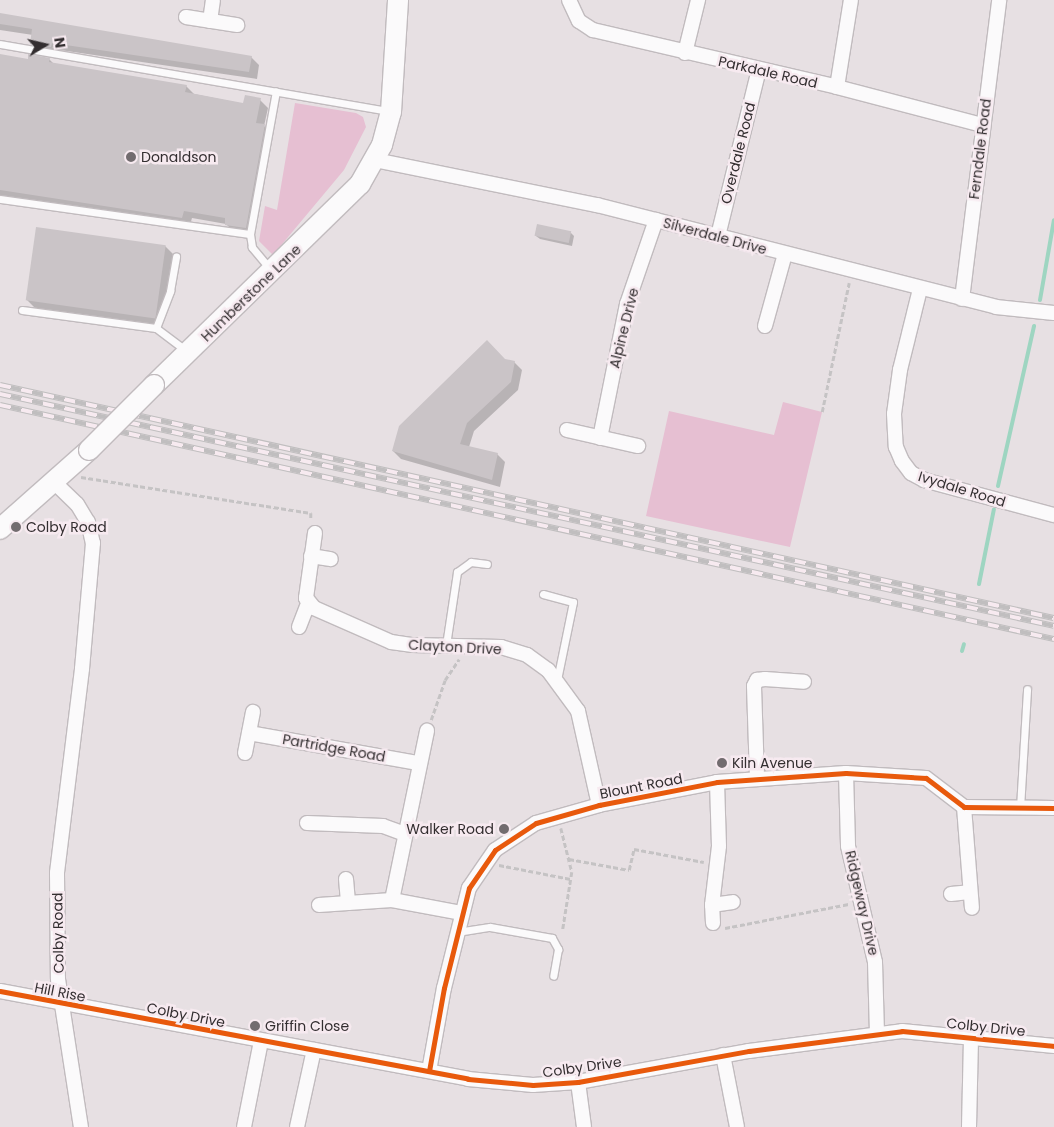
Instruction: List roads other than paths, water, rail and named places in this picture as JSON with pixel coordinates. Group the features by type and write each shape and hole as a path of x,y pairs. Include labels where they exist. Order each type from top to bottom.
{"street":[{"path":"210,21 214,0"},
{"name":"Humberstone Lane","path":"0,529 59,479 347,199 375,160 391,112 398,0"},
{"name":"Parkdale Road","path":"569,0 580,21 593,30 837,87 982,125"},
{"path":"685,53 698,0"},
{"path":"837,87 851,0"},
{"name":"Ferndale Road","path":"962,299 982,125 999,0"},
{"path":"186,17 237,25"},
{"name":"Overdale Road","path":"718,236 759,69"},
{"name":"Silverdale Drive","path":"375,160 545,193 996,307 1054,313"},
{"name":"Alpine Drive","path":"600,438 627,304 656,220"},
{"path":"765,326 784,254"},
{"name":"Ivydale Road","path":"920,289 900,370 894,414 896,446 902,461 911,473 924,480 1054,515"},
{"path":"567,430 638,446"},
{"name":"Colby Road","path":"59,479 88,522 93,543 80,688 57,873 56,929 62,1005 81,1127"},
{"path":"299,627 308,604 306,586 315,533"},
{"path":"311,556 331,559"},
{"name":"Clayton Drive","path":"308,604 391,642 501,647 527,655 557,681 578,711 584,728 599,805"},
{"path":"756,778 754,686 757,680 765,679 804,682"},
{"path":"245,753 253,712"},
{"path":"392,900 418,763 427,731"},
{"name":"Partridge Road","path":"249,733 418,763"},
{"name":"Blount Road","path":"429,1070 456,932 469,888 495,850 536,823 599,805 717,782 846,773 926,778 964,807"},
{"name":"Ridgeway Drive","path":"846,773 848,846 875,962 877,1034"},
{"path":"713,923 712,905 719,830 717,782"},
{"path":"972,908 969,892 964,807 1054,808"},
{"path":"307,823 383,826 405,834"},
{"path":"346,879 348,903"},
{"path":"951,894 969,892"},
{"path":"319,905 392,900 461,914"},
{"path":"712,905 733,902"},
{"name":"Hill Rise","path":"0,991 62,1005 116,1013"},
{"name":"Colby Drive","path":"116,1013 487,1082 533,1085 578,1082 723,1055 902,1031 971,1036 1054,1046"},
{"path":"970,1127 971,1036"},
{"path":"244,1127 260,1041"},
{"path":"298,1127 314,1050"},
{"path":"723,1055 737,1127"},
{"path":"578,1082 584,1127"}],"lane":[{"path":"0,44 391,112"},
{"path":"273,272 256,254 250,234 276,91"},
{"path":"0,199 250,234"},
{"path":"156,328 170,291 176,257"},
{"path":"22,310 156,328 188,352"},
{"path":"446,645 457,572 471,562 487,564"},
{"path":"543,594 573,602 557,681"},
{"path":"1020,808 1027,688"},
{"path":"456,932 490,927 552,938 558,949 553,976"}],"waterway":[{"path":"1040,300 1054,220"},
{"path":"998,486 1034,326"},
{"path":"979,584 994,509"},
{"path":"962,651 964,644"}],"railway":[{"path":"0,385 1054,618"},
{"path":"0,394 1054,626"},
{"path":"0,405 1054,639"}],"place":[{"name":"Donaldson","path":"131,157"},
{"name":"Colby Road","path":"16,527"},
{"name":"Kiln Avenue","path":"722,763"},
{"name":"Walker Road","path":"504,829"},
{"name":"Griffin Close","path":"255,1026"}]}
